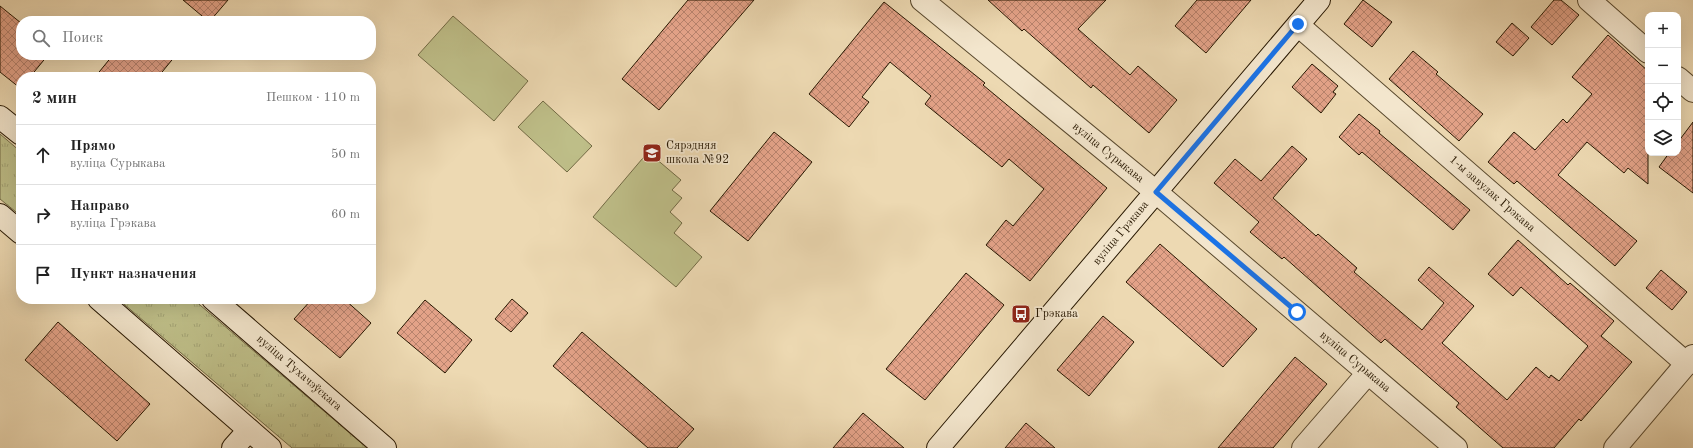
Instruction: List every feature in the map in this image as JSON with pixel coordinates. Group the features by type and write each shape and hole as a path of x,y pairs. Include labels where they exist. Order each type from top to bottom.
{"street":[{"name":"вуліца Сурыкава","path":"922,0 1156,192 1456,448"},
{"name":"вуліца Грэкава","path":"938,448 1319,0"},
{"path":"1589,0 1645,49"},
{"name":"1-ы завулак Грэкава","path":"1298,24 1690,360"},
{"path":"1681,81 1693,91"},
{"path":"0,117 16,130"},
{"path":"0,215 16,229"},
{"path":"105,304 270,448"},
{"name":"вуліца Тухачэўскага","path":"219,304 385,448"},
{"path":"1615,448 1690,360"},
{"path":"1303,448 1368,373"},
{"path":"233,448 249,430"}],"green space":[{"path":"453,16 528,81 494,121 418,55"},
{"path":"543,101 592,146 567,172 518,127"},
{"path":"0,134 16,148 16,212 0,199"},
{"path":"648,152 681,180 672,190 682,198 670,212 682,223 674,233 702,257 676,287 593,217"},
{"path":"124,304 199,304 367,448 292,448"}],"building":[{"path":"183,0 228,0 214,16 202,16"},
{"path":"688,0 754,0 659,110 622,79"},
{"path":"988,0 1106,0 1078,29 1130,75 1138,66 1177,100 1149,133 1093,85 1091,88 1024,29 1022,31"},
{"path":"1197,0 1251,0 1206,53 1175,26"},
{"path":"1363,0 1392,22 1372,47 1344,24"},
{"path":"1554,0 1561,0 1579,15 1552,45 1531,27"},
{"path":"884,2 985,83 983,85 1107,188 1030,281 986,245 1006,220 1013,226 1044,189 1009,159 1002,167 925,104 931,96 890,62 862,97 869,102 849,127 809,94"},
{"path":"0,6 16,19 16,60 44,60 34,72 16,72 16,85 0,72"},
{"path":"1512,23 1529,38 1513,56 1496,42"},
{"path":"1608,35 1645,68 1645,156 1648,156 1648,184 1628,168 1624,173 1587,142 1558,175 1637,241 1615,266 1517,181 1514,184 1488,162 1514,132 1535,150 1563,119 1567,123 1592,94 1572,77"},
{"path":"1413,51 1438,72 1436,74 1483,114 1459,141 1389,79"},
{"path":"109,60 172,60 162,72 99,72"},
{"path":"1312,64 1338,86 1333,92 1336,94 1321,113 1292,87"},
{"path":"1359,114 1380,131 1379,133 1470,210 1453,230 1362,152 1359,155 1339,137"},
{"path":"1693,122 1693,193 1659,167 1667,156 1681,156 1681,138"},
{"path":"774,132 812,162 748,241 710,211"},
{"path":"1292,146 1307,159 1273,198 1316,236 1318,234 1357,268 1354,272 1422,330 1444,303 1418,280 1429,267 1474,306 1442,343 1507,400 1536,367 1549,378 1551,375 1559,381 1588,346 1521,287 1513,296 1488,274 1518,240 1568,285 1570,283 1614,321 1601,336 1632,362 1581,421 1579,419 1554,448 1503,448 1456,407 1459,403 1385,339 1381,343 1284,257 1282,259 1250,232 1259,222 1214,183 1235,159 1261,181"},
{"path":"1160,244 1257,329 1223,367 1126,282"},
{"path":"1661,270 1687,292 1672,310 1646,288"},
{"path":"966,273 1004,305 925,400 886,369"},
{"path":"512,299 528,313 511,332 495,319"},
{"path":"425,300 472,340 445,373 397,333"},
{"path":"308,304 350,304 371,323 340,358 294,319"},
{"path":"1103,316 1134,342 1089,396 1057,370"},
{"path":"58,322 150,404 117,441 25,360"},
{"path":"582,332 694,429 677,448 648,448 553,366"},
{"path":"1295,357 1327,384 1273,448 1218,448"},
{"path":"863,413 904,448 833,448"},
{"path":"1026,423 1055,448 1005,448"}],"place":[{"name":"Сярэдняя школа №92","path":"652,153"},
{"name":"Грэкава","path":"1021,314"}],"route":[{"path":"1297,312 1156,192 1298,24"}]}
